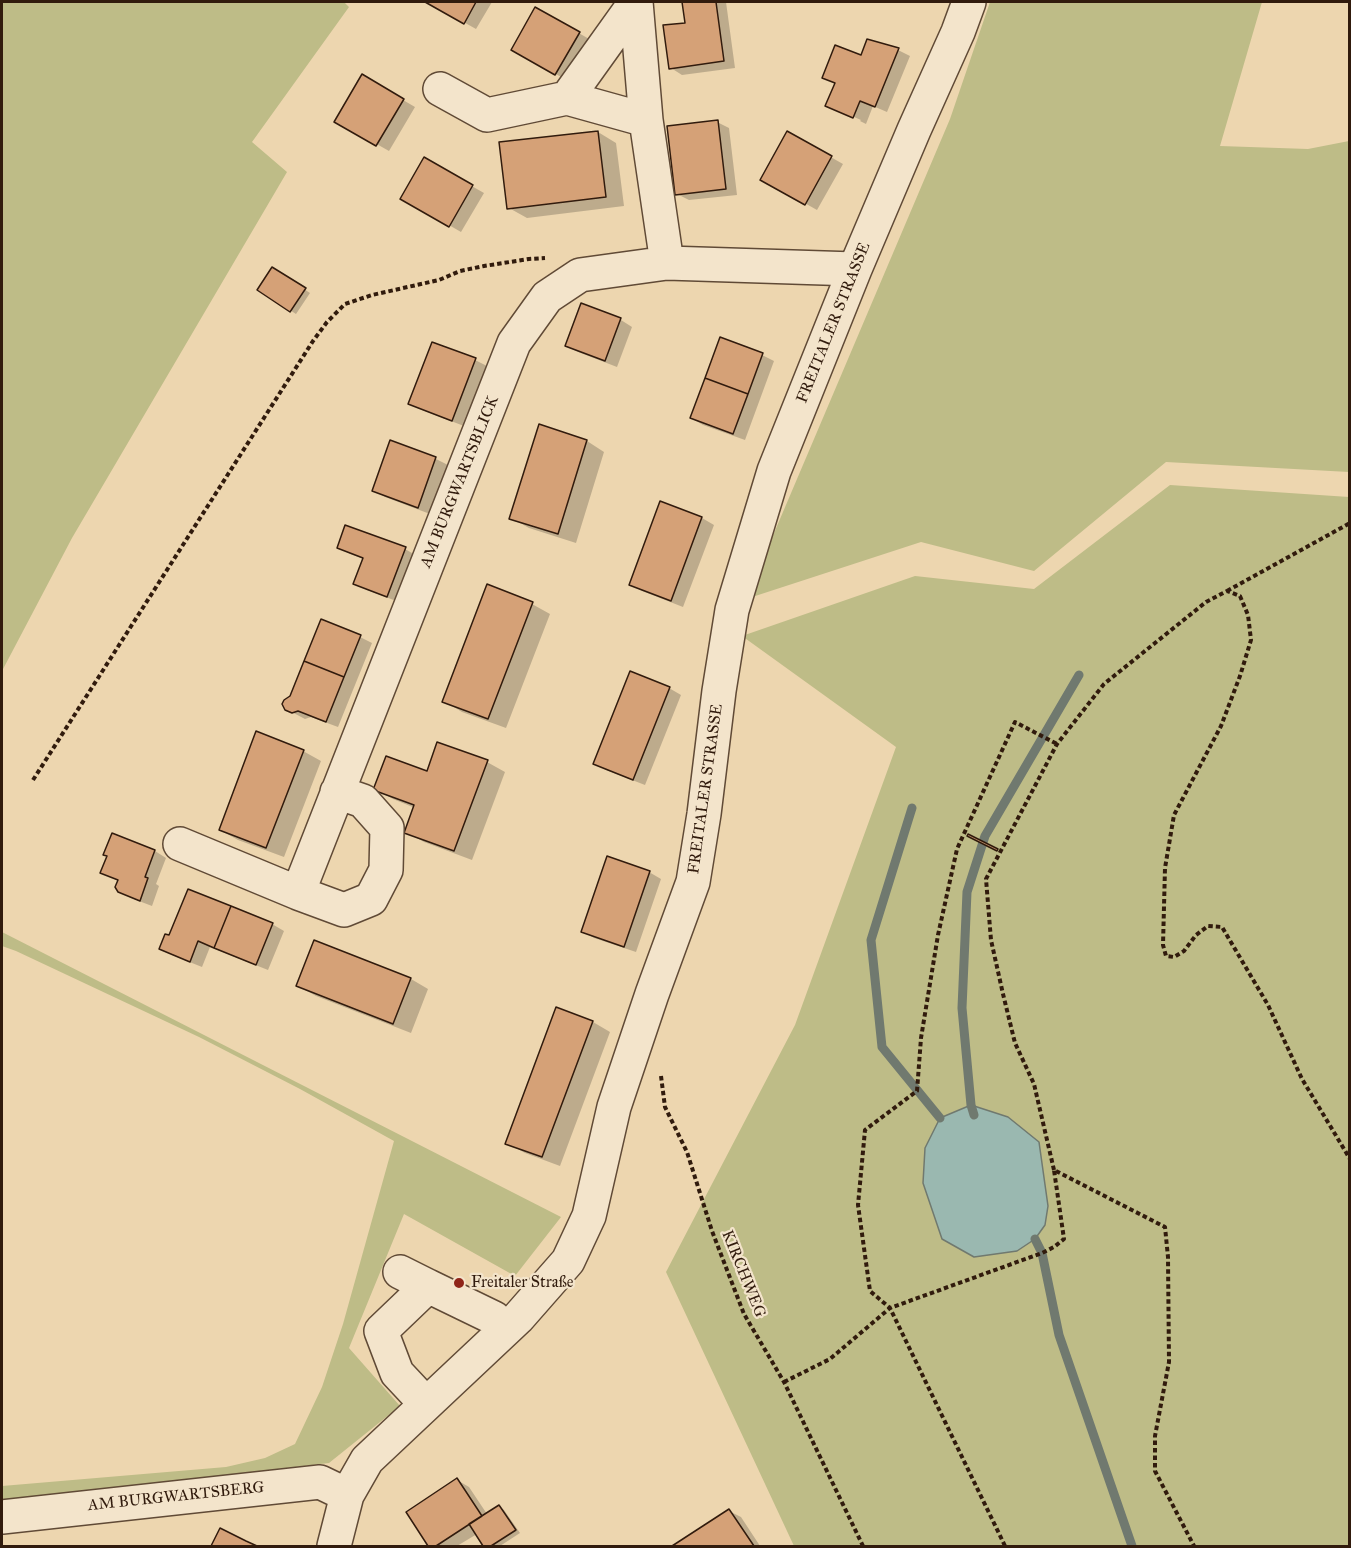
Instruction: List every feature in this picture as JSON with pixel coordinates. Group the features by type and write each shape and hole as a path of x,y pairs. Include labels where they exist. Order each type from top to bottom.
{"street":[{"path":"567,98 635,2"},
{"path":"635,2 646,120 667,263"},
{"name":"FREITALER STRASSE","path":"334,1546 347,1495 367,1460 518,1318 568,1262 589,1216 614,1107 693,882 732,610 774,471 855,269 969,2"},
{"path":"440,89 487,115 567,98 646,120"},
{"name":"AM BURGWARTSBLICK","path":"298,893 514,343 547,297 580,275 667,263 855,269"},
{"path":"180,844 344,910 371,899 386,870 387,828 363,801 338,792"},
{"path":"426,1404 397,1373 381,1331 414,1279 494,1318 505,1330"},
{"name":"AM BURGWARTSBERG","path":"2,1517 320,1482 347,1495"}],"path":[{"path":"33,780 314,341 327,322 345,304 372,295 439,280 460,271 529,259 549,258 580,275"},
{"path":"784,1382 830,1359 890,1308 1042,1253 1064,1239 1054,1170 1034,1084 1015,1043 991,940 986,879 1057,744 1104,684 1206,602 1350,523"},
{"path":"1227,591 1240,596 1248,615 1251,640 1221,726 1174,815 1165,868 1163,945 1166,956 1174,957 1184,951 1196,935 1208,926 1222,927 1268,1005 1302,1079 1350,1159"},
{"path":"1005,1546 890,1308 870,1291 858,1205 865,1130 917,1091 921,1038 938,935 957,849 1015,722 1057,744"},
{"name":"KIRCHWEG","path":"661,1073 665,1107 687,1152 712,1231 744,1314 784,1382 863,1546"},
{"path":"1054,1170 1165,1227 1168,1257 1169,1362 1155,1436 1155,1471 1194,1546"}],"shaded area":[{"path":"2,2 344,2 349,7 252,142 287,172 72,538 2,671"},
{"path":"990,2 1262,2 1220,146 1308,149 1349,141 1349,472 1166,462 1034,571 921,542 746,599 950,119"},
{"path":"1170,485 1349,497 1349,1546 794,1546 666,1272 795,1025 896,747 742,636 915,576 1034,589"},
{"path":"2,932 561,1217 515,1276 404,1214 349,1348 400,1406 329,1463 2,1502 2,1486 226,1467 265,1458 295,1444 322,1387 343,1324 394,1141 199,1037 2,946"}],"water":[{"path":"971,1105 1008,1117 1039,1142 1048,1206 1045,1225 1035,1239 1017,1251 974,1257 942,1239 923,1183 925,1148 940,1118"}],"building":[{"path":"425,2 476,2 464,24"},
{"path":"682,2 716,2 724,61 669,69 663,25 685,23"},
{"path":"535,7 580,32 555,75 511,50"},
{"path":"867,39 899,48 875,107 860,101 853,118 825,106 835,83 822,78 835,45 861,55"},
{"path":"362,74 404,99 376,146 334,122"},
{"path":"718,120 726,189 675,195 667,126"},
{"path":"598,131 606,197 507,209 499,142"},
{"path":"787,131 832,156 805,205 760,180"},
{"path":"424,157 473,185 449,227 400,199"},
{"path":"272,267 306,288 290,312 257,290"},
{"path":"581,303 621,318 605,361 565,346"},
{"path":"720,337 763,353 748,394 705,378"},
{"path":"432,342 476,358 452,421 408,404"},
{"path":"705,378 748,394 733,434 690,418"},
{"path":"539,424 587,440 558,534 509,519"},
{"path":"390,440 436,457 418,508 372,491"},
{"path":"660,501 702,517 671,601 629,585"},
{"path":"345,525 406,547 387,597 353,584 363,558 337,548"},
{"path":"487,584 533,602 488,719 442,702"},
{"path":"321,619 361,635 344,677 304,661"},
{"path":"304,661 344,677 326,722 298,711 292,713 285,710 282,704 290,696"},
{"path":"630,671 670,687 633,780 593,764"},
{"path":"256,731 304,750 266,848 219,830"},
{"path":"437,742 488,760 454,851 404,833 414,805 373,790 386,756 427,771"},
{"path":"112,833 155,850 145,877 148,878 140,901 118,892 115,887 118,880 100,873 107,856 103,855"},
{"path":"968,834 998,849 997,851 967,836"},
{"path":"607,856 650,871 624,947 581,932"},
{"path":"188,889 231,906 214,948 198,941 190,962 159,949 165,934 169,935"},
{"path":"231,906 273,923 256,965 214,948"},
{"path":"314,940 411,978 393,1024 296,986"},
{"path":"556,1007 593,1021 542,1157 505,1144"},
{"path":"457,1478 482,1516 436,1546 428,1546 406,1512"},
{"path":"499,1505 516,1530 491,1546 483,1546 469,1524"},
{"path":"729,1509 754,1546 672,1546"},
{"path":"220,1528 246,1541 257,1546 211,1546"}],"waterway":[{"path":"974,1115 971,1105 962,1008 967,892 985,836 1079,675"},
{"path":"912,808 871,940 882,1047 940,1118"},
{"path":"1035,1239 1042,1253 1059,1335 1132,1546"}],"place":[{"name":"Freitaler Straße","path":"459,1283"}]}
